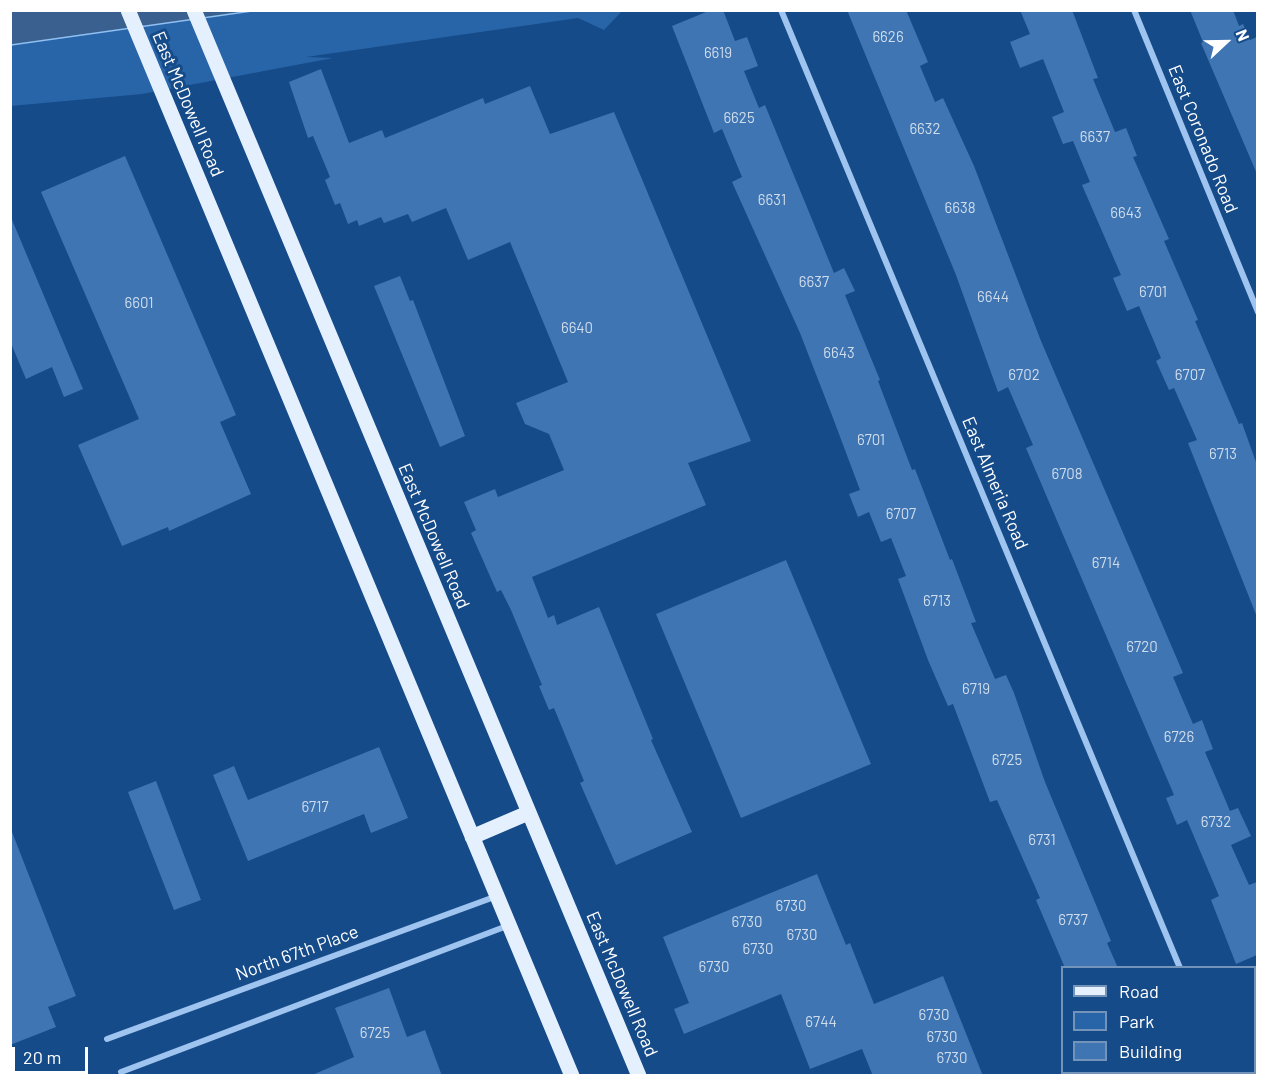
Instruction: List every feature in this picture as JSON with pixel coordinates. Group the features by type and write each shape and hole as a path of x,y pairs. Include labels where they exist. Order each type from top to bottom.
{"main road":[{"name":"East McDowell Road","path":"128,10 572,1076"},
{"name":"East McDowell Road","path":"194,10 639,1076"},
{"path":"472,837 528,813"}],"street":[{"name":"East Almeria Road","path":"781,10 1179,966"},
{"name":"East Coronado Road","path":"1134,10 1257,312"},
{"name":"North 67th Place","path":"107,1039 498,896"},
{"path":"120,1072 510,925"}],"green space":[{"path":"11,11 622,11 604,30 578,18 306,57 333,58 142,94 11,106"}],"shaded area":[{"path":"11,11 252,11 11,45"}],"building":[{"path":"711,10 723,10 735,41 747,37 758,66 744,71 759,108 765,105 834,273 844,268 855,291 845,295 880,380 878,381 912,470 915,469 950,560 952,559 976,622 971,623 995,679 1006,675 1014,693 1045,782 1111,941 1107,943 1117,966 1064,966 1036,900 1040,898 997,800 990,802 953,704 948,706 928,660 898,579 906,576 891,538 881,542 869,512 858,517 849,494 860,490 833,418 800,333 732,182 742,177 722,129 714,133 672,26"},
{"path":"847,10 906,10 928,62 920,66 935,102 943,98 974,166 1041,341 1183,673 1173,677 1193,724 1202,720 1213,749 1205,752 1230,811 1238,808 1251,836 1231,845 1249,885 1257,882 1257,955 1236,964 1211,900 1219,896 1187,820 1177,825 1166,798 1174,795 1026,448 1033,445 1008,387 998,392 956,275"},
{"path":"1020,10 1072,10 1098,78 1093,79 1115,132 1126,128 1137,156 1133,157 1169,239 1164,241 1198,320 1195,321 1239,424 1242,423 1257,465 1257,617 1188,443 1197,440 1174,388 1169,390 1156,361 1161,358 1139,306 1127,311 1113,278 1121,275 1082,185 1090,182 1073,141 1063,144 1052,117 1064,112 1043,59 1020,68 1010,42 1030,34"},
{"path":"1190,10 1233,10 1239,26 1243,24 1250,40 1257,37 1257,174 1201,43 1203,42"},
{"path":"321,69 349,143 382,130 385,138 483,98 485,104 530,86 550,134 614,112 751,441 688,463 706,505 532,577 548,618 554,615 557,625 599,607 653,739 651,740 692,832 616,865 580,783 584,781 554,708 549,710 539,686 542,685 511,610 501,590 497,592 471,533 476,530 464,502 495,489 498,497 564,470 549,434 525,424 516,403 568,382 510,242 468,260 446,208 412,222 408,214 384,223 381,217 359,226 357,220 348,224 340,203 335,205 325,180 330,177 313,136 308,138 289,82"},
{"path":"125,156 236,415 220,422 251,494 169,531 168,527 122,546 78,445 139,419 41,192"},
{"path":"10,215 83,389 64,397 52,367 26,379 10,341"},
{"path":"400,276 410,301 413,300 465,436 440,447 374,286"},
{"path":"786,560 871,764 741,818 656,614"},
{"path":"379,747 408,818 371,833 364,814 248,861 213,775 234,766 248,800"},
{"path":"156,781 201,900 174,910 128,792"},
{"path":"12,832 76,996 48,1007 56,1027 10,1045"},
{"path":"817,874 846,945 850,943 874,1004 943,976 983,1076 873,1076 862,1049 810,1069 781,994 684,1034 674,1009 689,1003 663,937"},
{"path":"389,988 407,1037 425,1030 442,1076 310,1076 354,1057 335,1008"}]}
